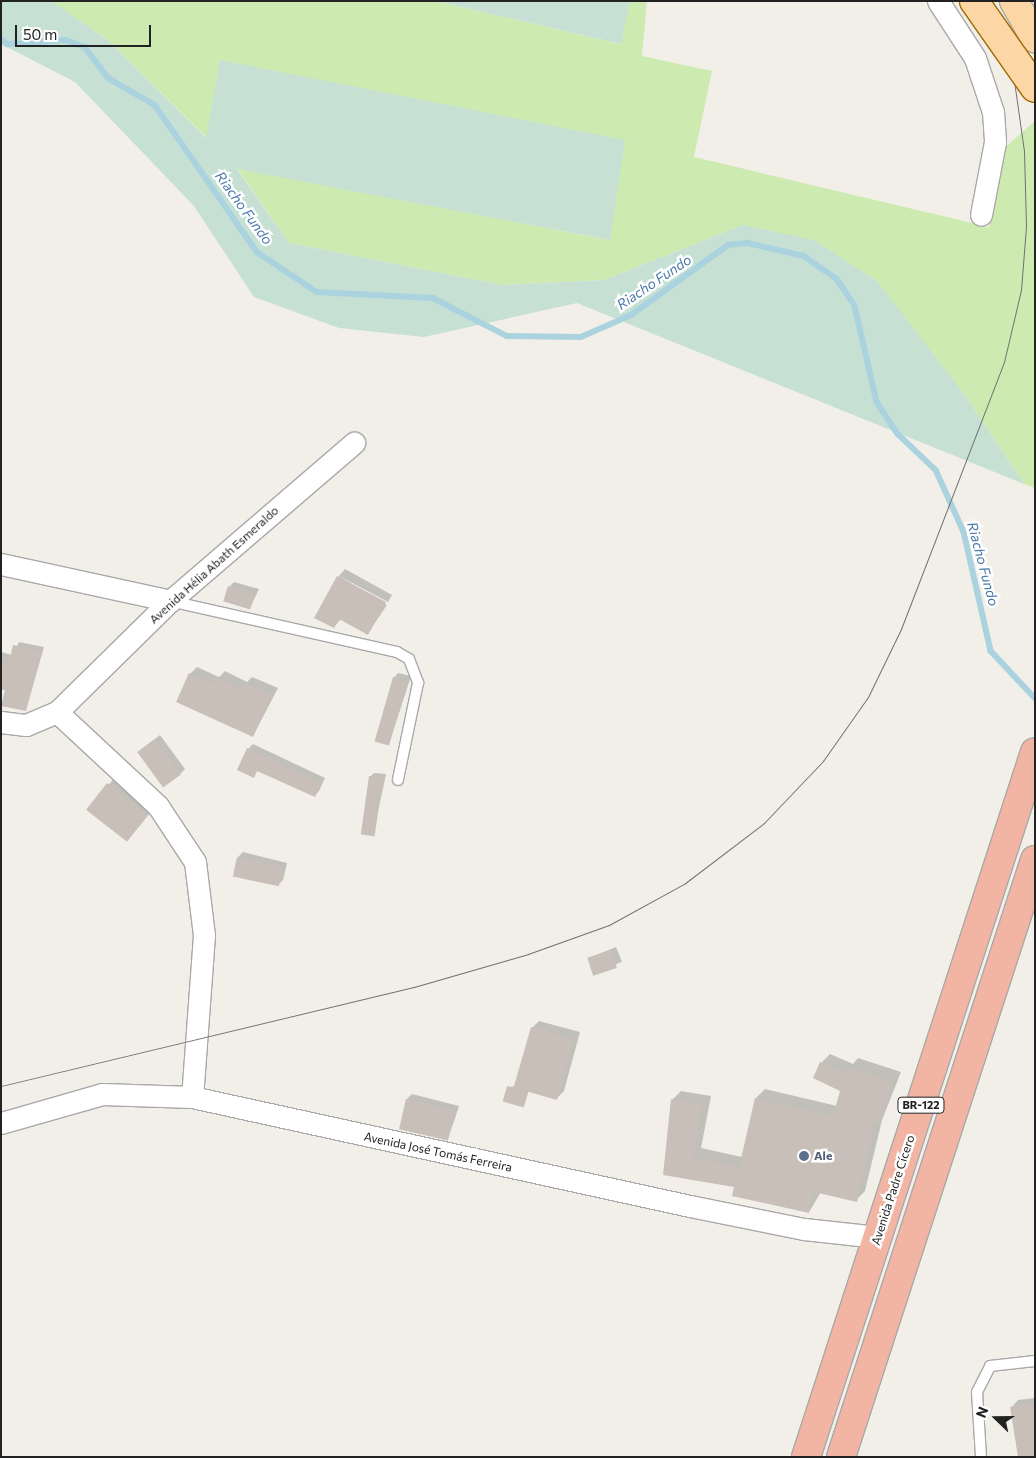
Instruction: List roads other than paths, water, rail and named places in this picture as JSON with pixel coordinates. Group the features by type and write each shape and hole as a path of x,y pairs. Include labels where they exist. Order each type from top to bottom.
{"highway":[{"name":"Avenida Padre Cícero","path":"806,1457 1035,752"},
{"name":"BR-122","path":"841,1457 1035,860"}],"main road":[{"path":"974,1 1035,88"},
{"path":"1014,1 1035,38"}],"street":[{"path":"938,1 974,58 993,112 995,142 981,215"},
{"name":"Avenida Hélia Abath Esmeraldo","path":"1,722 26,725 56,712 170,601 354,443"},
{"path":"1,564 170,601"},
{"path":"56,712 158,806 195,862 204,935 192,1097"},
{"name":"Avenida José Tomás Ferreira","path":"1,1123 102,1094 192,1097 709,1210 804,1229 878,1237"}],"lane":[{"path":"170,601 397,652 409,659 418,683 398,780"},
{"path":"981,1457 977,1392 990,1366 1035,1361"}],"waterway":[{"name":"Riacho Fundo","path":"1,39 7,44 66,40 85,47 108,78 155,105 257,252 317,292 433,298 507,336 581,337 631,315 728,245 748,243 804,256 837,279 855,306 877,402 898,434 936,470 964,532 991,651 1035,698"}],"tram line":[{"path":"1,1086 414,987 528,954 609,925 684,884 764,823 823,761 868,697 901,629 1004,362 1021,290 1026,227 1024,151 1014,81"}],"place":[{"name":"Ale","path":"804,1156"}]}
